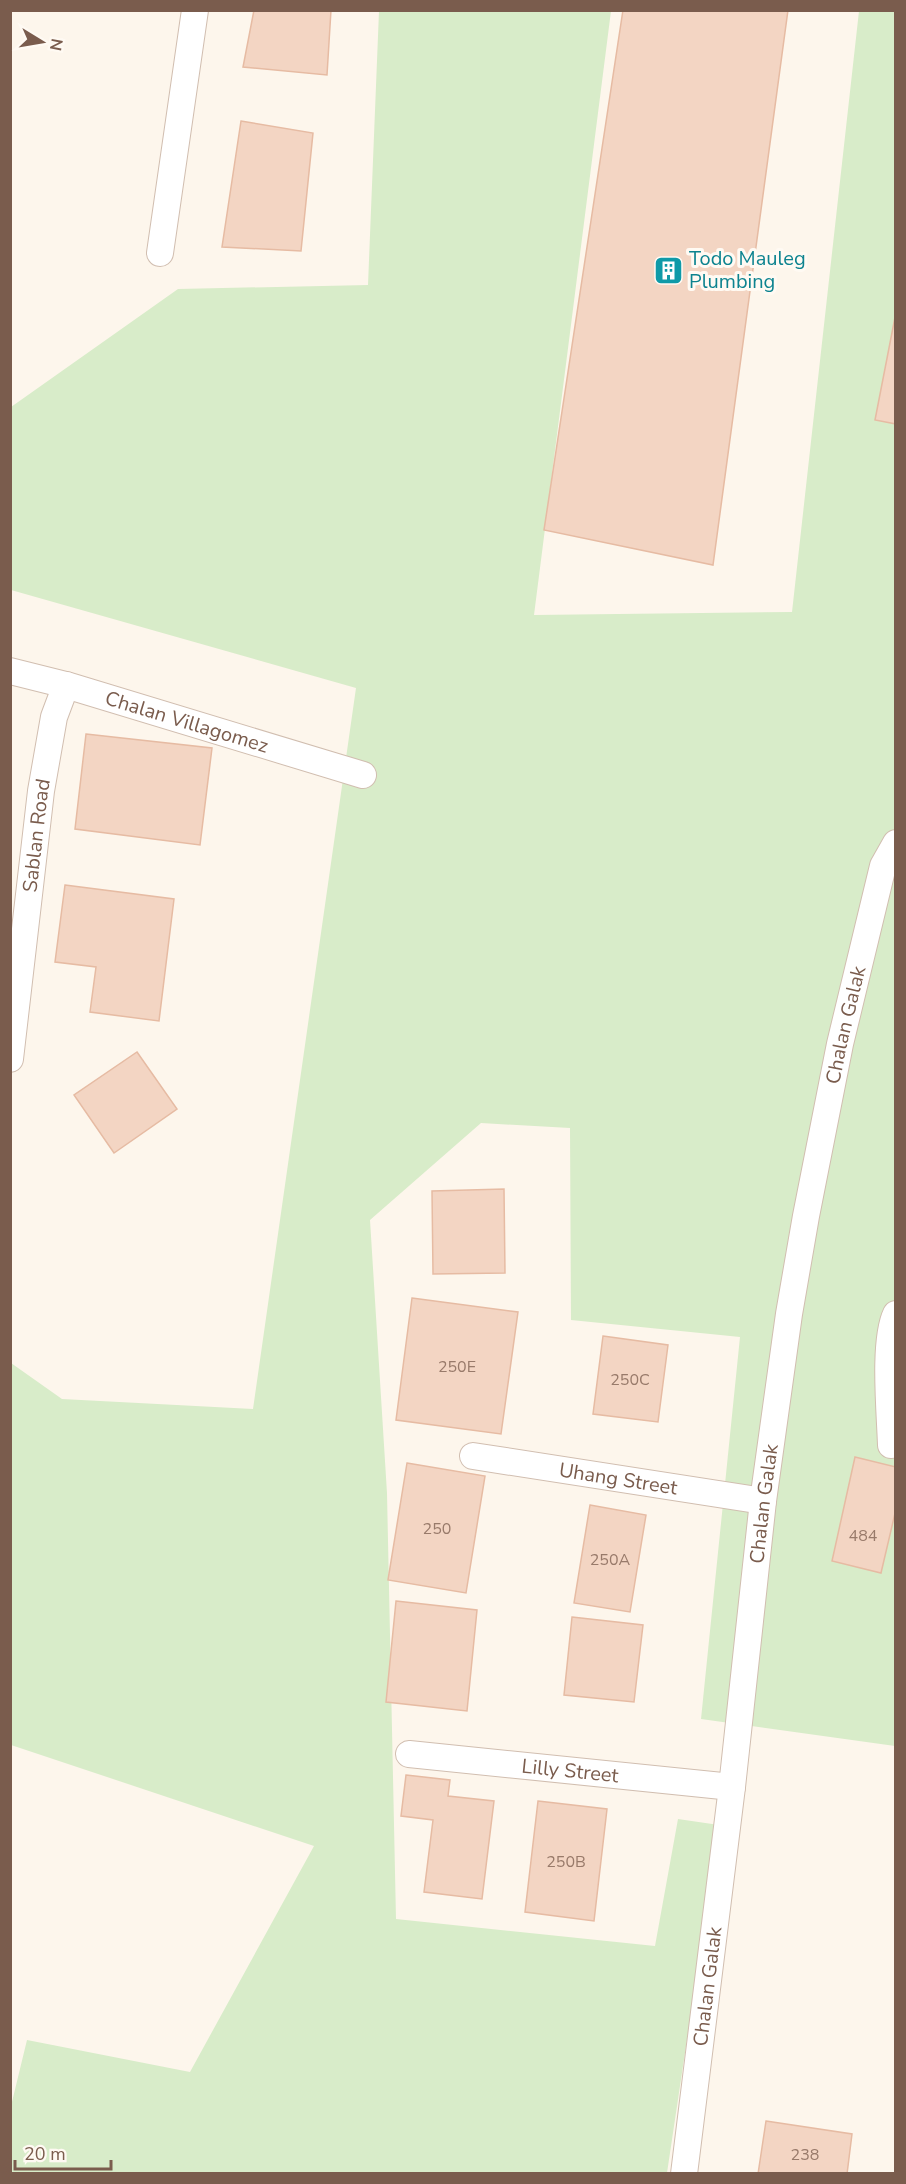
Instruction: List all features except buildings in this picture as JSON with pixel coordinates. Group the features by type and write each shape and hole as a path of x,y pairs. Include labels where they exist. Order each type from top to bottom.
{"street":[{"path":"160,253 195,10"},
{"name":"Chalan Villagomez","path":"10,671 66,685 363,775"},
{"name":"Sablan Road","path":"10,1059 41,791 54,717 66,685"},
{"name":"Chalan Galak","path":"684,2174 732,1787 763,1501 791,1303 840,1044 883,866 896,843"},
{"path":"891,1445 889,1352 890,1335 896,1314"},
{"name":"Uhang Street","path":"473,1456 763,1501"},
{"name":"Lilly Street","path":"409,1754 732,1787"}],"green space":[{"path":"379,11 611,11 534,615 792,612 859,11 895,11 895,1746 701,1719 740,1337 571,1320 570,1128 481,1123 370,1220 387,1493 396,1919 655,1946 678,1819 719,1825 667,2173 11,2173 11,2106 27,2040 190,2072 314,1846 11,1745 11,1363 62,1399 253,1409 356,688 11,590 11,407 178,289 368,285"}],"place":[{"name":"Todo Mauleg Plumbing","path":"668,270"}]}
